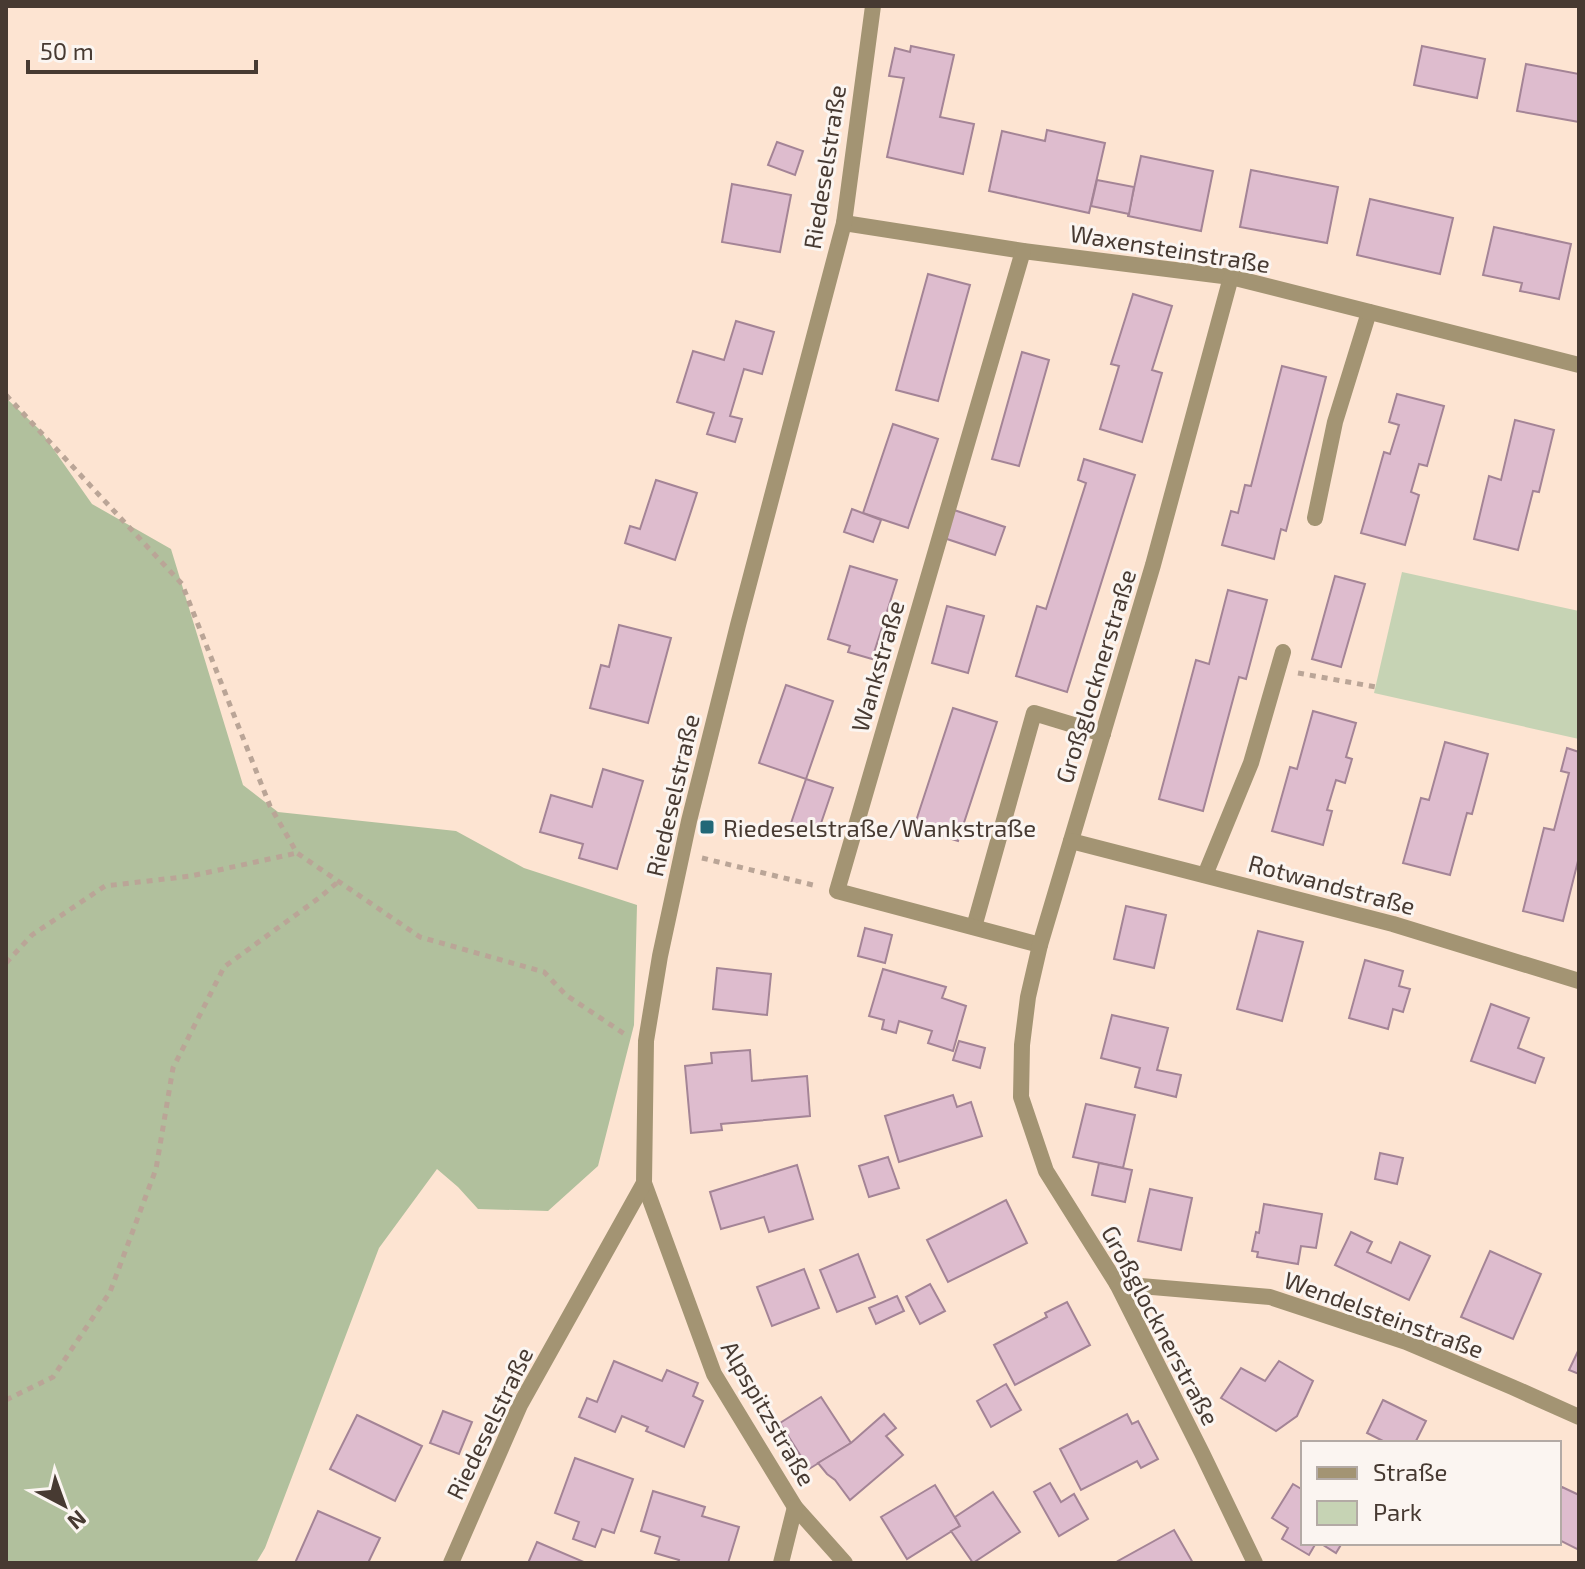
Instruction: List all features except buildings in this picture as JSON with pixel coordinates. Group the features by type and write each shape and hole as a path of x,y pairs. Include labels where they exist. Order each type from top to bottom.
{"street":[{"name":"Riedeselstraße","path":"451,1563 520,1405 644,1183 646,1041 660,956 738,625 844,223 873,6"},
{"name":"Waxensteinstraße","path":"844,223 1023,251 1231,277 1579,365"},
{"name":"Wankstraße","path":"837,891 1023,251"},
{"name":"Großglocknerstraße","path":"1231,277 1153,565 1040,945 1026,1009 1021,1097 1046,1171 1117,1284 1255,1563"},
{"path":"1315,518 1335,422 1369,312"},
{"path":"1205,875 1251,763 1283,652"},
{"path":"974,927 1034,713 1103,734"},
{"name":"Rotwandstraße","path":"1071,841 1393,924 1579,981"},
{"path":"837,891 1040,945"},
{"name":"Alpspitzstraße","path":"644,1183 708,1361 795,1507 845,1563"},
{"name":"Wendelsteinstraße","path":"1117,1284 1270,1297 1406,1342 1579,1417"},
{"path":"781,1563 795,1507"}],"path":[{"path":"6,395 182,584 270,806 297,853 420,937 544,972 566,995 631,1038 646,1041"},
{"path":"1278,670 1376,687"},
{"path":"6,963 32,935 105,886 191,876 297,853"},
{"path":"682,853 837,891"},
{"path":"6,1400 53,1377 110,1292 156,1169 173,1068 224,967 339,881"}],"green space":[{"path":"6,398 40,430 92,504 171,549 243,785 278,812 456,831 524,868 637,905 634,1025 598,1166 548,1211 478,1209 437,1169 379,1248 265,1548 256,1563 6,1563"},
{"path":"1402,572 1579,611 1579,739 1374,693"}],"place":[{"name":"Riedeselstraße/Wankstraße","path":"707,827"}]}
